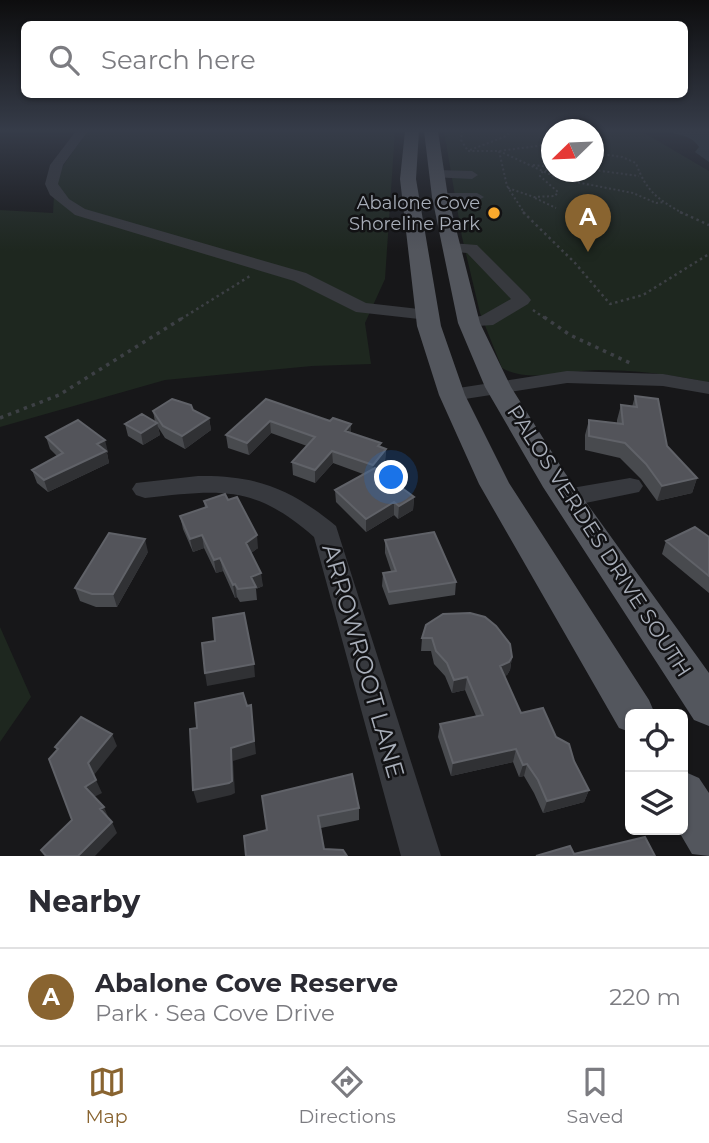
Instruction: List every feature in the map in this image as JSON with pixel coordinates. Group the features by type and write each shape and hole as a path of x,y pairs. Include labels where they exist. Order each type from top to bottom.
{"main road":[{"path":"409,171 428,315 452,396 494,484 631,709"},
{"name":"PALOS VERDES DRIVE SOUTH","path":"436,171 450,248 469,323 498,387 566,498 709,707"},
{"path":"688,802 709,837"}],"street":[{"path":"54,171 50,177 50,187 60,201 79,212 300,277 362,308 384,313 428,315"},
{"path":"436,174 472,174"},
{"path":"440,197 477,197"},
{"path":"450,248 471,248 522,300 486,321 469,323"},
{"path":"452,396 567,377 663,380 709,388"},
{"name":"ARROWROOT LANE","path":"145,489 222,482 260,489 302,510 326,533 421,856"},
{"path":"566,498 630,486"}],"path":[{"path":"504,171 512,200 543,234 570,258 610,304 643,295 709,254"},
{"path":"604,171 639,176"},
{"path":"638,171 639,176 665,202 709,225"},
{"path":"534,197 558,194 548,182"},
{"path":"573,182 634,193 656,203 665,202"},
{"path":"508,188 556,208"},
{"path":"0,418 59,395 267,267"},
{"path":"522,300 541,317 570,335 663,380"}],"shaded area":[{"path":"59,171 392,171 385,279 365,323 371,364 312,366 165,380 0,427 0,210 53,213 55,177"},
{"path":"451,171 541,171 541,182 604,182 604,171 709,171 709,383 639,372 596,370 523,375 512,372 502,368 480,313 462,237"},
{"path":"0,627 31,697 0,742"}],"building":[{"path":"635,396 658,399 667,446 697,478 662,486 646,464 625,443 589,436 589,420 623,424 621,405 637,407"},
{"path":"172,399 191,405 193,410 209,418 182,436 163,426 153,411"},
{"path":"266,399 330,421 333,418 351,424 345,431 381,443 378,446 386,449 373,465 332,451 315,470 292,462 315,437 270,421 247,443 226,435"},
{"path":"142,414 157,423 141,433 125,424"},
{"path":"78,420 105,440 97,444 106,451 44,480 32,470 63,453 46,437"},
{"path":"375,468 414,497 399,506 394,502 366,519 335,490"},
{"path":"225,494 228,500 237,497 257,535 246,543 261,573 251,577 256,587 238,589 233,585 220,558 214,560 202,535 190,539 180,516 207,507 204,501"},
{"path":"695,527 709,537 709,576 666,541"},
{"path":"434,532 456,582 389,592 383,573 396,571 385,540"},
{"path":"109,533 145,539 113,594 92,594 75,588"},
{"path":"244,613 254,664 205,673 202,643 215,641 213,618"},
{"path":"470,613 485,617 510,644 512,657 509,662 500,666 521,713 543,708 556,737 569,744 574,761 589,790 547,801 538,780 527,764 523,765 516,749 453,763 440,724 483,715 467,677 454,680 447,663 436,651 432,638 422,638 426,625 443,614"},
{"path":"243,693 247,706 251,705 254,741 231,748 232,781 193,790 190,729 197,728 195,703"},
{"path":"81,717 112,734 88,763 96,780 85,787 104,807 100,809 112,822 78,856 46,856 41,850 72,820 49,759 58,749 55,747"},
{"path":"352,774 359,808 318,816 324,849 343,850 347,856 246,856 244,836 267,830 262,796"},
{"path":"645,837 655,856 536,856 570,846 574,854"}],"place":[{"name":"Abalone Cove Shoreline Park","path":"494,213"},
{"name":"Abalone Cove Reserve","path":"588,252"}]}
